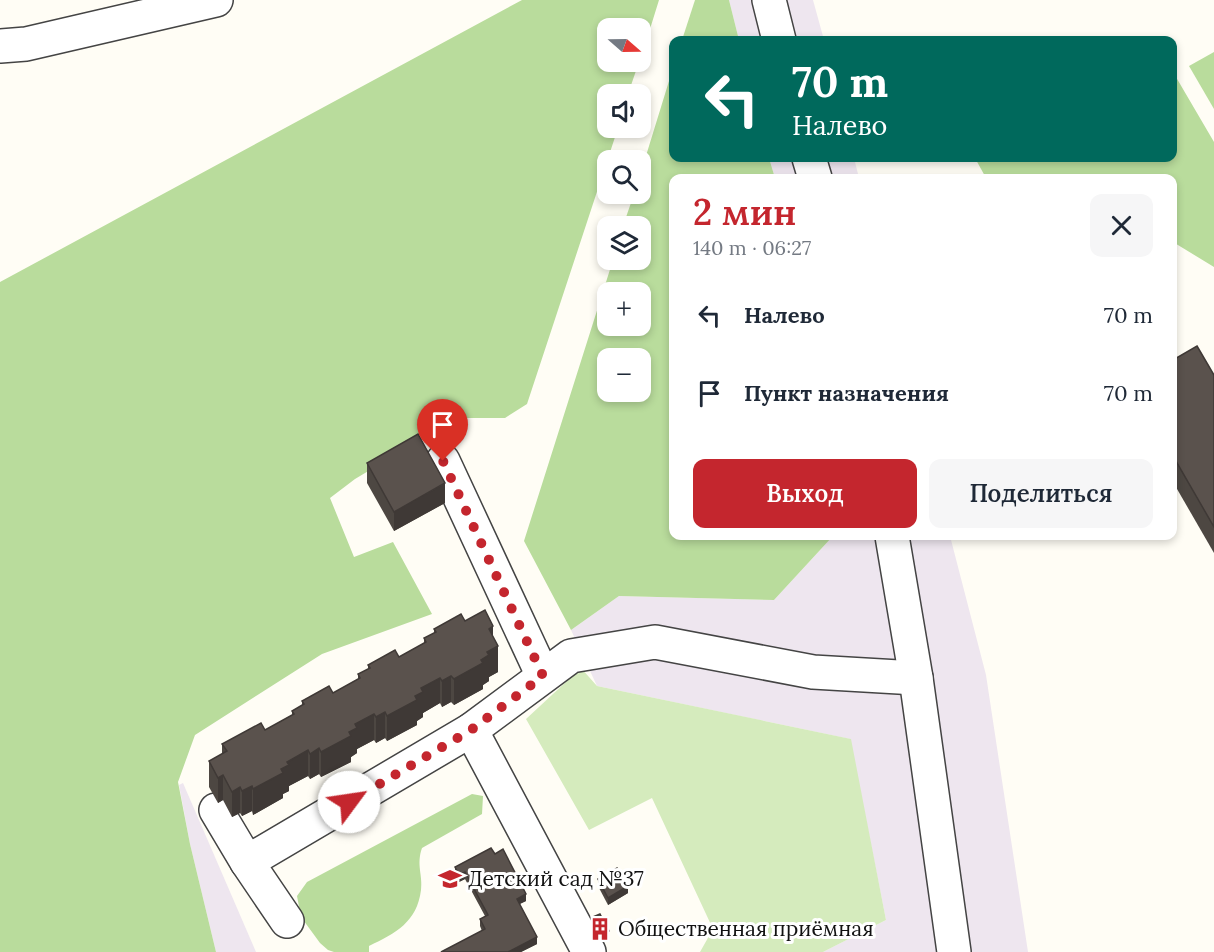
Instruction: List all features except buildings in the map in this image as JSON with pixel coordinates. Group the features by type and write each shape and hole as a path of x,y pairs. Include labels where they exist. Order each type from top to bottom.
{"street":[{"path":"0,46 26,44 216,0"},
{"path":"769,0 778,36"},
{"path":"443,461 543,676"},
{"path":"893,540 916,678 954,952"},
{"path":"247,862 471,730 571,656 656,642 813,672 916,678"},
{"path":"471,730 580,945"},
{"path":"216,810 247,862 287,921"}],"shaded area":[{"path":"729,0 813,0 823,36 738,36"},
{"path":"770,162 855,162 858,174 774,174"},
{"path":"829,540 951,540 986,675 1028,952 823,952 886,920 850,739 597,686 571,630 619,596 774,600"},
{"path":"183,783 256,952 216,952 190,844 179,785"}],"green space":[{"path":"522,0 659,0 651,26 651,18 597,18 597,72 636,72 631,84 597,84 597,138 615,138 611,150 597,150 597,192 527,404 505,418 457,418 355,479 330,498 354,557 393,542 432,614 322,654 195,735 178,782 190,844 216,952 0,952 0,282"},
{"path":"695,0 729,0 738,36 683,36"},
{"path":"1214,52 1214,109 1189,66"},
{"path":"1177,79 1214,142 1214,267 1177,244 1177,174 984,174 977,162 1177,162"},
{"path":"669,81 669,162 770,162 774,174 669,174 669,540 829,540 774,600 619,596 571,630 524,541 597,311 597,336 651,336 651,282 606,282 610,270 651,270 651,216 626,216 631,204 651,204 651,150 648,150"},
{"path":"581,668 597,686 851,739 886,920 823,952 700,952 713,929 652,798 589,830 526,719"},
{"path":"472,794 483,796 482,814 422,848 419,901 404,925 369,946 369,952 334,952 320,943 301,917 297,896 307,882"}],"place":[{"name":"Детский сад №37","path":"450,879"},
{"name":"Общественная приёмная","path":"600,929"}],"route":[{"path":"349,802 471,730 543,676 443,461"}]}
